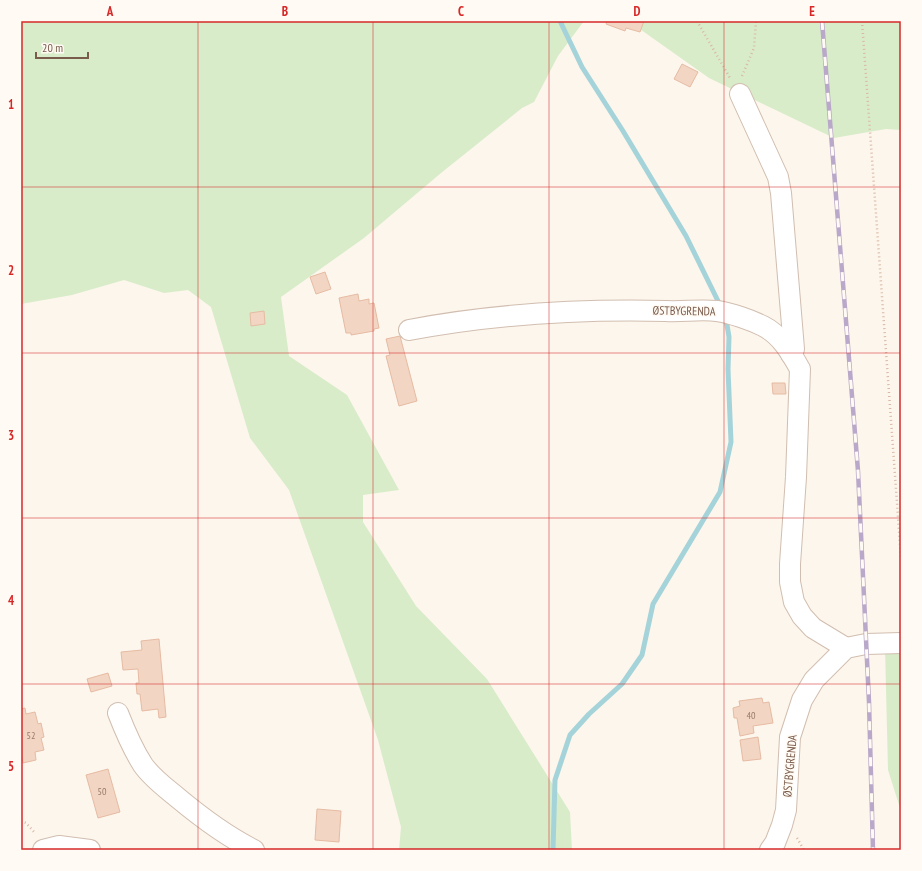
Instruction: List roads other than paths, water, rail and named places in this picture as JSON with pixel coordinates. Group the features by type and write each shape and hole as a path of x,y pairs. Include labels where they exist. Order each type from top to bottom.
{"street":[{"path":"738,91 778,177 781,193 794,349 791,354"},
{"name":"ØSTBYGRENDA","path":"409,330 477,319 523,315 609,310 718,311 764,326 778,336 800,369 796,477 790,564 790,582 794,602 802,616 813,628 846,648"},
{"name":"ØSTBYGRENDA","path":"770,850 780,831 786,810 790,737 802,700 814,680 831,661 846,648 866,644 901,643"},
{"path":"118,713 129,742 150,773 210,824 236,841 254,850"},
{"path":"43,850 59,846 90,850"}],"waterway":[{"path":"560,21 582,67 623,131 686,236 719,303"},
{"path":"553,850 555,780 570,735 589,714 622,684 642,655 653,604 720,492 731,442 728,369 729,337 726,319"}],"railway":[{"path":"822,21 858,471 869,702 873,850"}]}
